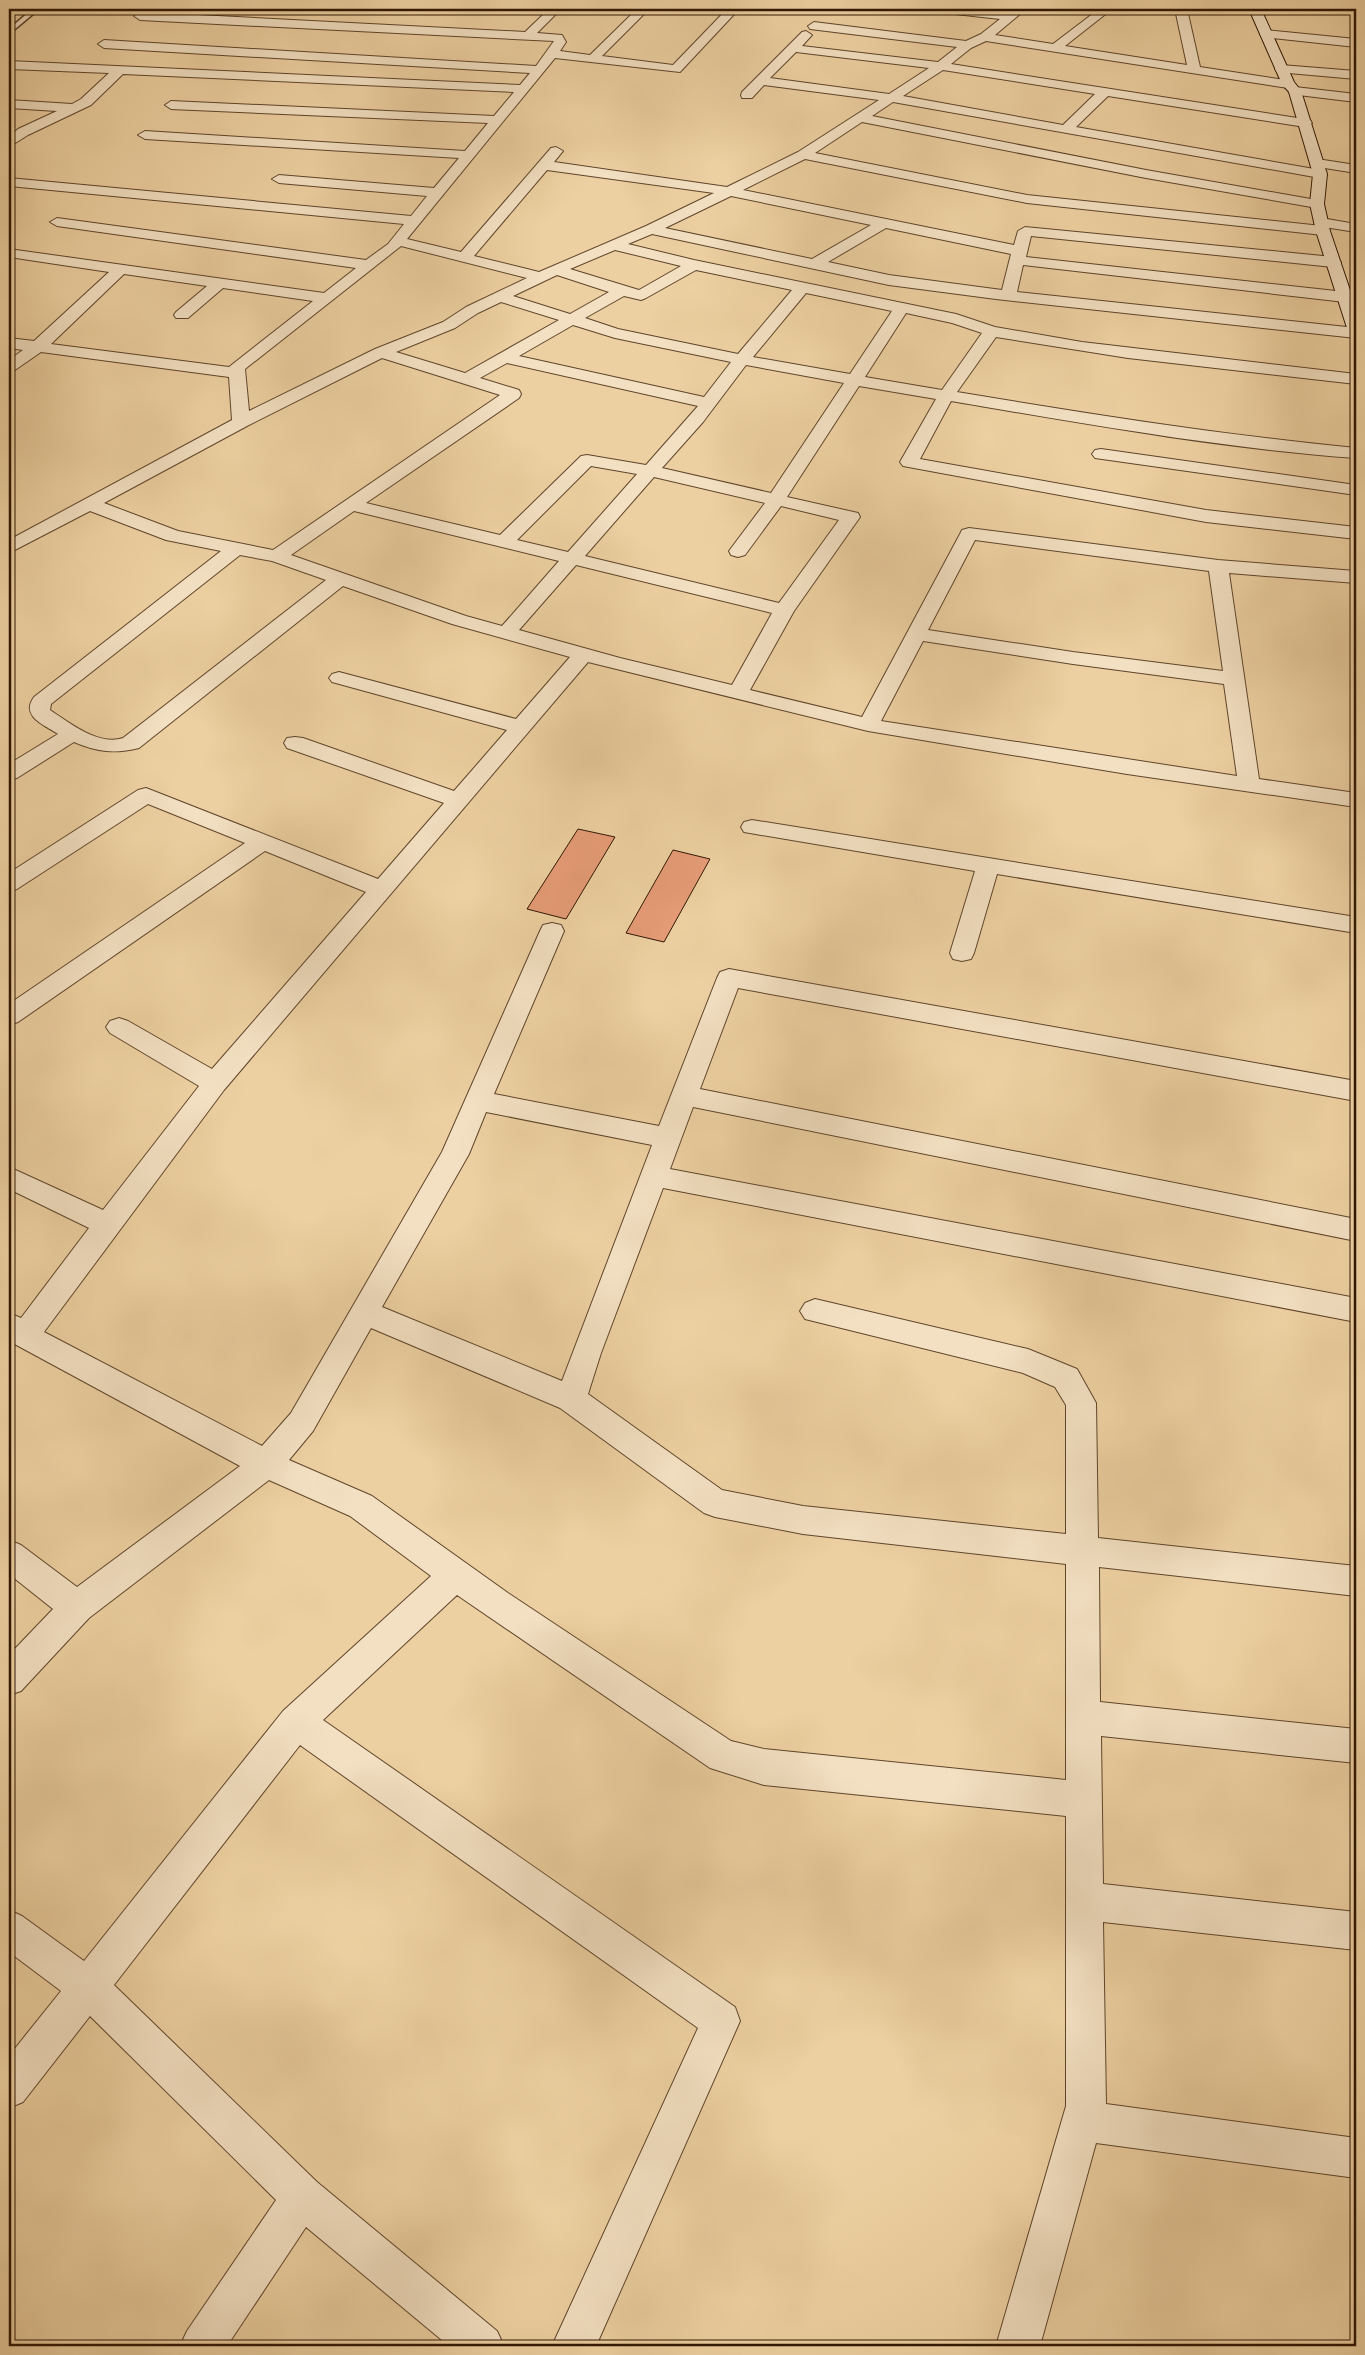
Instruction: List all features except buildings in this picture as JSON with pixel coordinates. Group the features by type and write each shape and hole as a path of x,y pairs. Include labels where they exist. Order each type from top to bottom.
{"street":[{"path":"197,18 208,9"},
{"path":"272,22 286,9"},
{"path":"528,35 555,9"},
{"path":"593,59 643,9"},
{"path":"552,54 676,69 733,9"},
{"path":"937,9 1009,17"},
{"path":"860,126 891,98 941,66 967,45 984,37 1020,9"},
{"path":"1055,48 1106,9"},
{"path":"1181,9 1194,69"},
{"path":"650,229 888,280 1008,295 1356,332 1322,226 1318,204 1318,168 1304,122 1291,87 1255,9"},
{"path":"1348,9 1356,10"},
{"path":"747,95 825,14"},
{"path":"140,16 528,35 558,38 560,42 523,90 398,241 370,265 238,367 241,422"},
{"path":"814,26 967,45"},
{"path":"1266,34 1356,43"},
{"path":"984,37 1194,69 1356,98"},
{"path":"104,44 539,70"},
{"path":"793,48 941,66 1304,122"},
{"path":"9,65 523,90"},
{"path":"1282,69 1356,75"},
{"path":"9,143 23,132 76,108 103,88 120,70"},
{"path":"761,81 891,98 1066,130 1318,168 1356,169"},
{"path":"1066,130 1105,92"},
{"path":"9,104 76,108"},
{"path":"171,105 498,120"},
{"path":"9,547 241,422 381,352 449,325 472,310 729,191 803,155 842,130 860,126 1318,204"},
{"path":"145,135 470,155"},
{"path":"464,258 556,150"},
{"path":"803,155 1027,199 1356,228"},
{"path":"544,165 729,191 1017,256 1345,297"},
{"path":"280,179 438,193"},
{"path":"9,182 415,221"},
{"path":"57,222 370,265"},
{"path":"814,264 882,224"},
{"path":"1008,295 1025,232 1333,262"},
{"path":"398,241 540,278"},
{"path":"613,245 694,265 956,319 992,331 1060,343 1205,363 1356,379"},
{"path":"9,254 327,298"},
{"path":"556,270 622,291 641,295 694,265"},
{"path":"9,367 39,346 119,270"},
{"path":"182,315 219,283"},
{"path":"506,633 650,471 802,288"},
{"path":"467,379 622,291"},
{"path":"500,297 615,332 854,380 1112,423 1252,443 1356,453"},
{"path":"738,551 776,500 902,308"},
{"path":"992,331 946,396 909,462 1356,490"},
{"path":"9,343 237,373"},
{"path":"276,556 513,394 381,352"},
{"path":"505,358 708,403"},
{"path":"1093,474 1112,423"},
{"path":"504,542 587,460 650,471 851,517 784,610 738,692"},
{"path":"1093,474 1214,517 1356,533"},
{"path":"90,504 173,536 276,556 459,620 583,655 868,725 1127,767 1356,800"},
{"path":"351,505 784,610"},
{"path":"868,725 969,534 1218,566 1356,577"},
{"path":"236,548 41,701 40,713 73,734 112,748 121,748 131,743 340,579"},
{"path":"1218,566 1249,785"},
{"path":"916,634 1235,680"},
{"path":"583,655 215,1084 108,1225 16,1331 266,1464 362,1506 504,1610 723,1756 764,1767 1084,1800"},
{"path":"339,678 521,726"},
{"path":"9,773 73,734"},
{"path":"295,743 458,800"},
{"path":"9,884 146,795 382,889"},
{"path":"752,827 1356,925"},
{"path":"9,1016 263,841"},
{"path":"962,953 988,866"},
{"path":"9,1679 77,1607 266,1464 302,1422 455,1154 552,931"},
{"path":"570,1399 729,978 1356,1091"},
{"path":"119,1027 215,1084"},
{"path":"684,1096 1356,1230"},
{"path":"478,1101 668,1138"},
{"path":"654,1176 1356,1310"},
{"path":"9,1177 108,1225"},
{"path":"815,1311 1028,1362 1066,1378 1081,1403 1086,2106 1018,2346"},
{"path":"365,1313 570,1399 715,1503 803,1520 1356,1581"},
{"path":"9,1555 77,1607"},
{"path":"9,2088 295,1723 456,1574"},
{"path":"1083,1717 1356,1746"},
{"path":"295,1723 330,1744 722,2021 574,2346"},
{"path":"1085,1900 1356,1931"},
{"path":"9,1930 89,1988 302,2197 482,2346"},
{"path":"1082,2121 1356,2158"},
{"path":"202,2346 302,2197"}],"lane":[{"path":"13,9 35,9"},
{"path":"9,32 35,9"}]}
